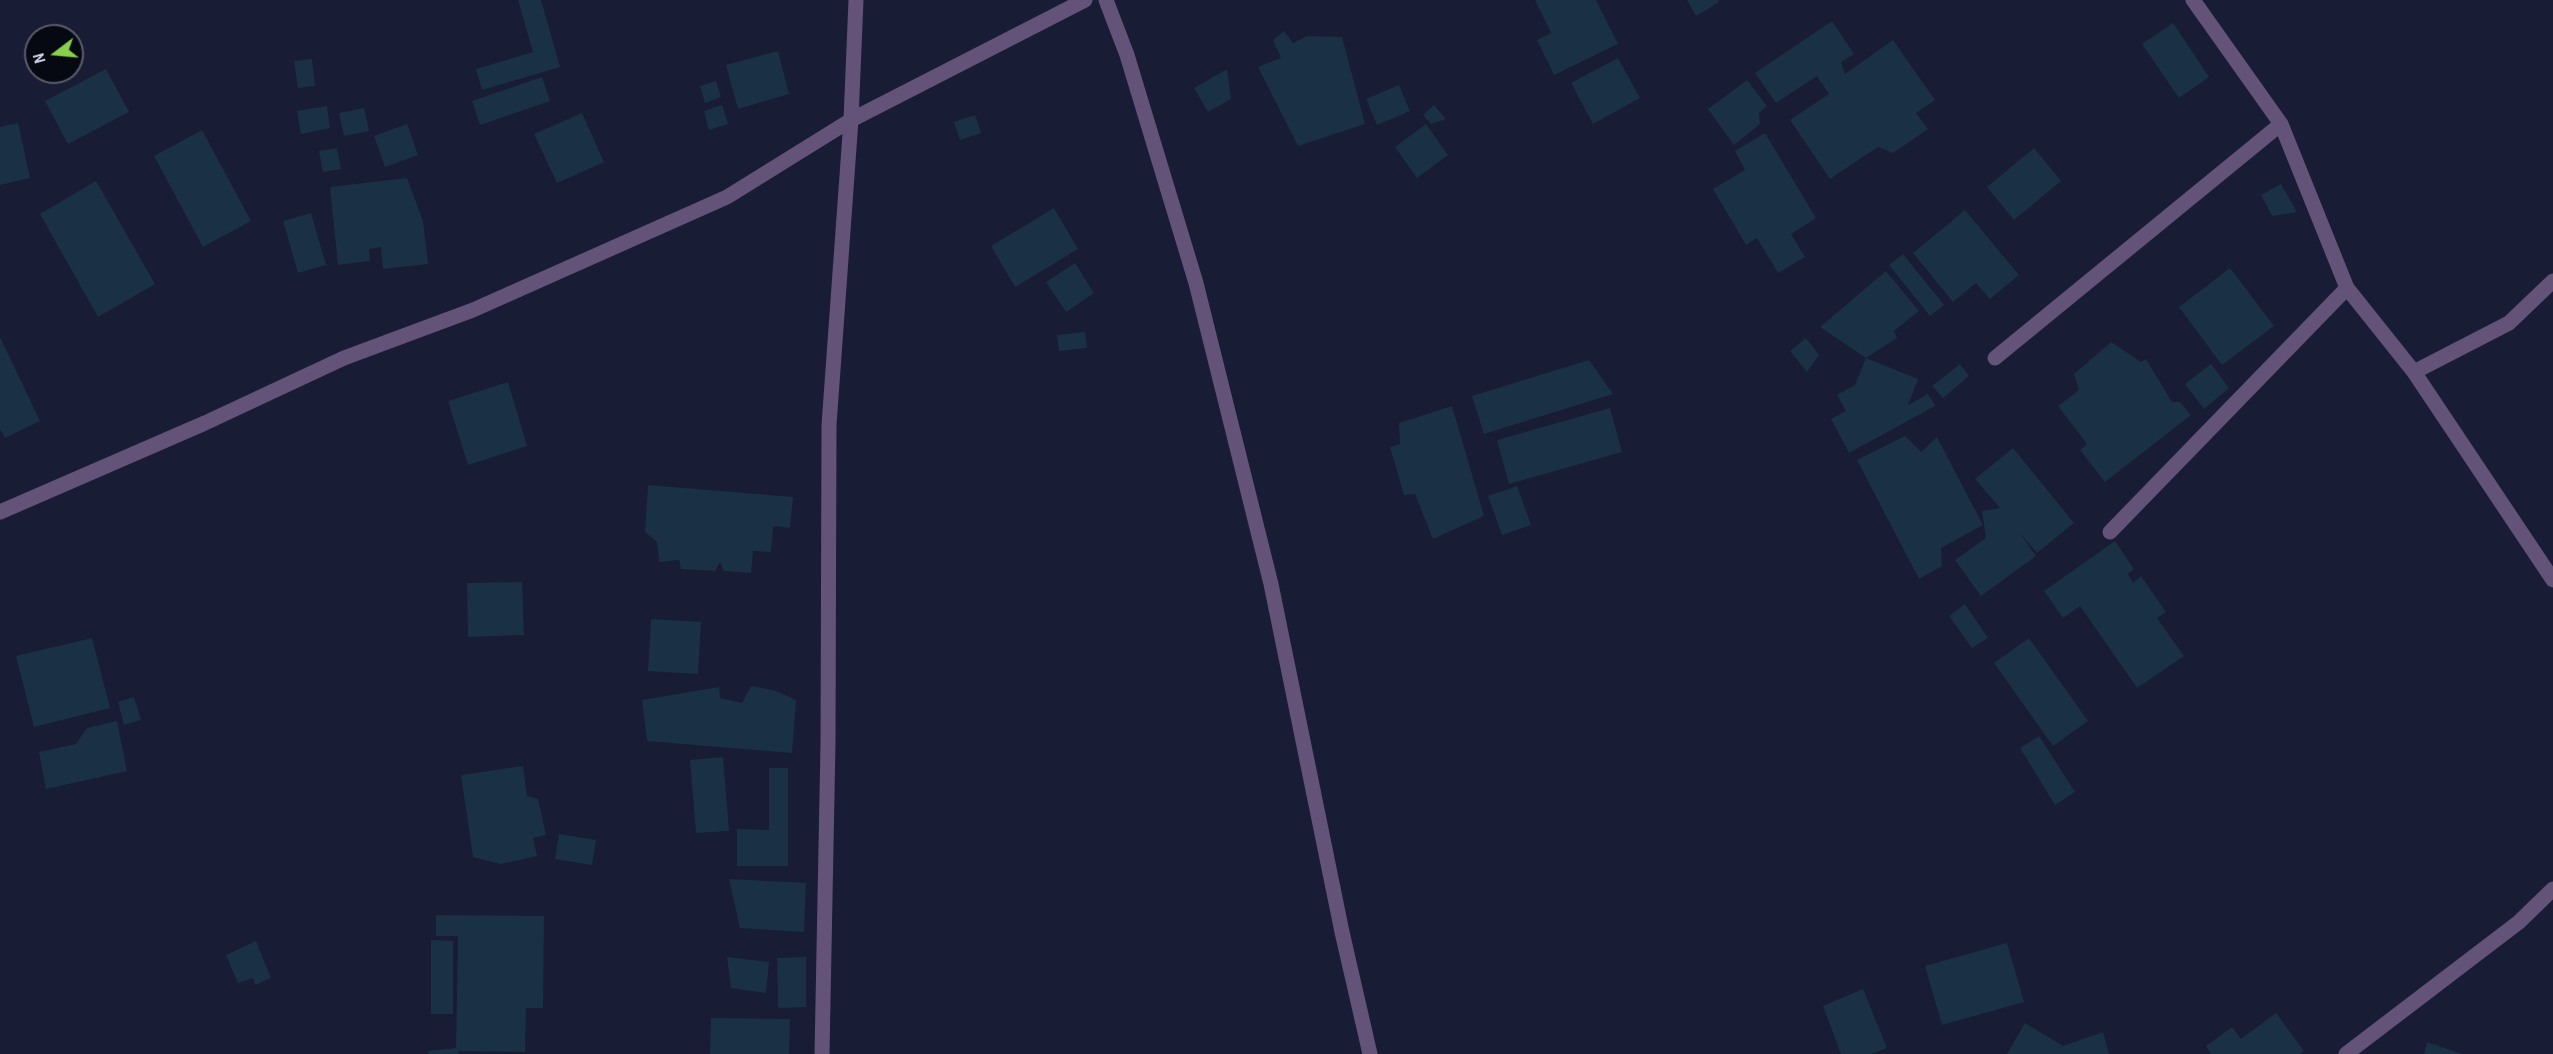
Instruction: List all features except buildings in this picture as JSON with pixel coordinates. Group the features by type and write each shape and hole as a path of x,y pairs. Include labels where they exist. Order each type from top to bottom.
{"street":[{"path":"822,1054 828,742 829,425 852,120 856,0"},
{"path":"0,512 205,423 344,358 473,310 727,197 852,120 1085,0"},
{"path":"1106,0 1127,55 1196,283 1271,584 1342,932 1370,1054"},
{"path":"2193,0 2281,124 2347,288 2414,372 2553,580"},
{"path":"1995,358 2281,124"},
{"path":"2414,372 2509,323 2553,281"},
{"path":"2110,532 2347,288"},
{"path":"2346,1054 2519,922 2553,889"}]}
